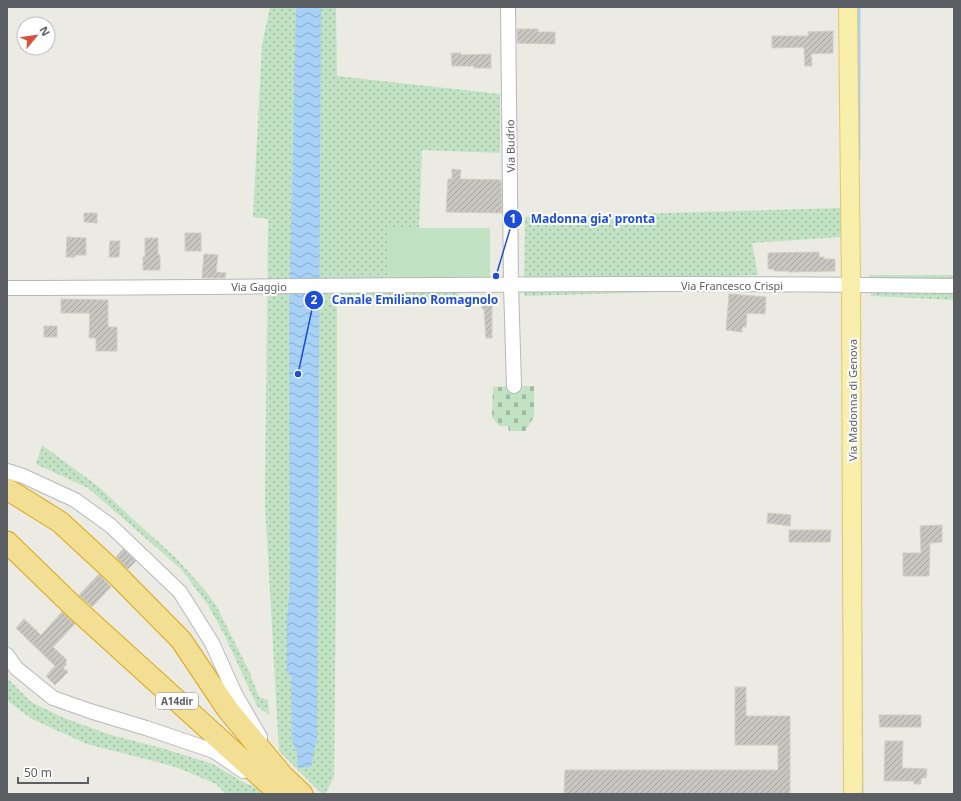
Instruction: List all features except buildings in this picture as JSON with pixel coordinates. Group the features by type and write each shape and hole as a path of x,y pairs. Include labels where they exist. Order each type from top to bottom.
{"highway":[{"name":"A14dir","path":"7,489 60,522 113,571 181,640 280,788"},
{"name":"A14dir","path":"7,542 75,608 280,788 302,794"}],"main road":[{"name":"Via Madonna di Genova","path":"848,7 851,285 853,794"}],"street":[{"name":"Via Budrio","path":"508,7 511,285 514,386"},
{"name":"Via Francesco Crispi","path":"511,285 954,286"},
{"name":"Via Gaggio","path":"7,288 511,285"},
{"path":"7,471 23,476 75,500 111,526 180,592 212,643 280,788"},
{"path":"7,655 16,668 53,698 214,751 280,788"}],"green space":[{"path":"270,7 336,7 337,76 500,94 500,153 422,150 419,228 388,229 460,279 459,301 337,303 337,494 334,777 325,794 322,794 279,751 265,504 268,219 253,217 262,45"},
{"path":"840,208 842,237 752,243 758,275 702,277 699,291 524,296 525,217"},
{"path":"388,228 490,228 490,279 388,279"},
{"path":"869,275 954,275 954,300 871,296"},
{"path":"534,386 534,417 525,431 509,431 508,426 499,426 492,417 493,387"},
{"path":"42,445 99,487 175,557 204,589 216,605 249,671 259,697 268,700 269,715 257,706 225,636 208,605 181,569 88,488 36,464"},
{"path":"7,678 31,702 64,718 111,735 158,747 213,764 256,788 262,794 226,794 216,784 176,767 87,744 32,719 7,700"}],"water":[{"path":"296,7 321,7 317,738 311,767 298,768 297,753 292,740 291,674 287,674 287,617 290,588 289,324"}],"waterway":[{"path":"859,7 859,159"},
{"path":"861,635 862,794"}],"place":[{"name":"Madonna gia' pronta","path":"496,276"},
{"name":"Canale Emiliano Romagnolo","path":"298,374"}]}
